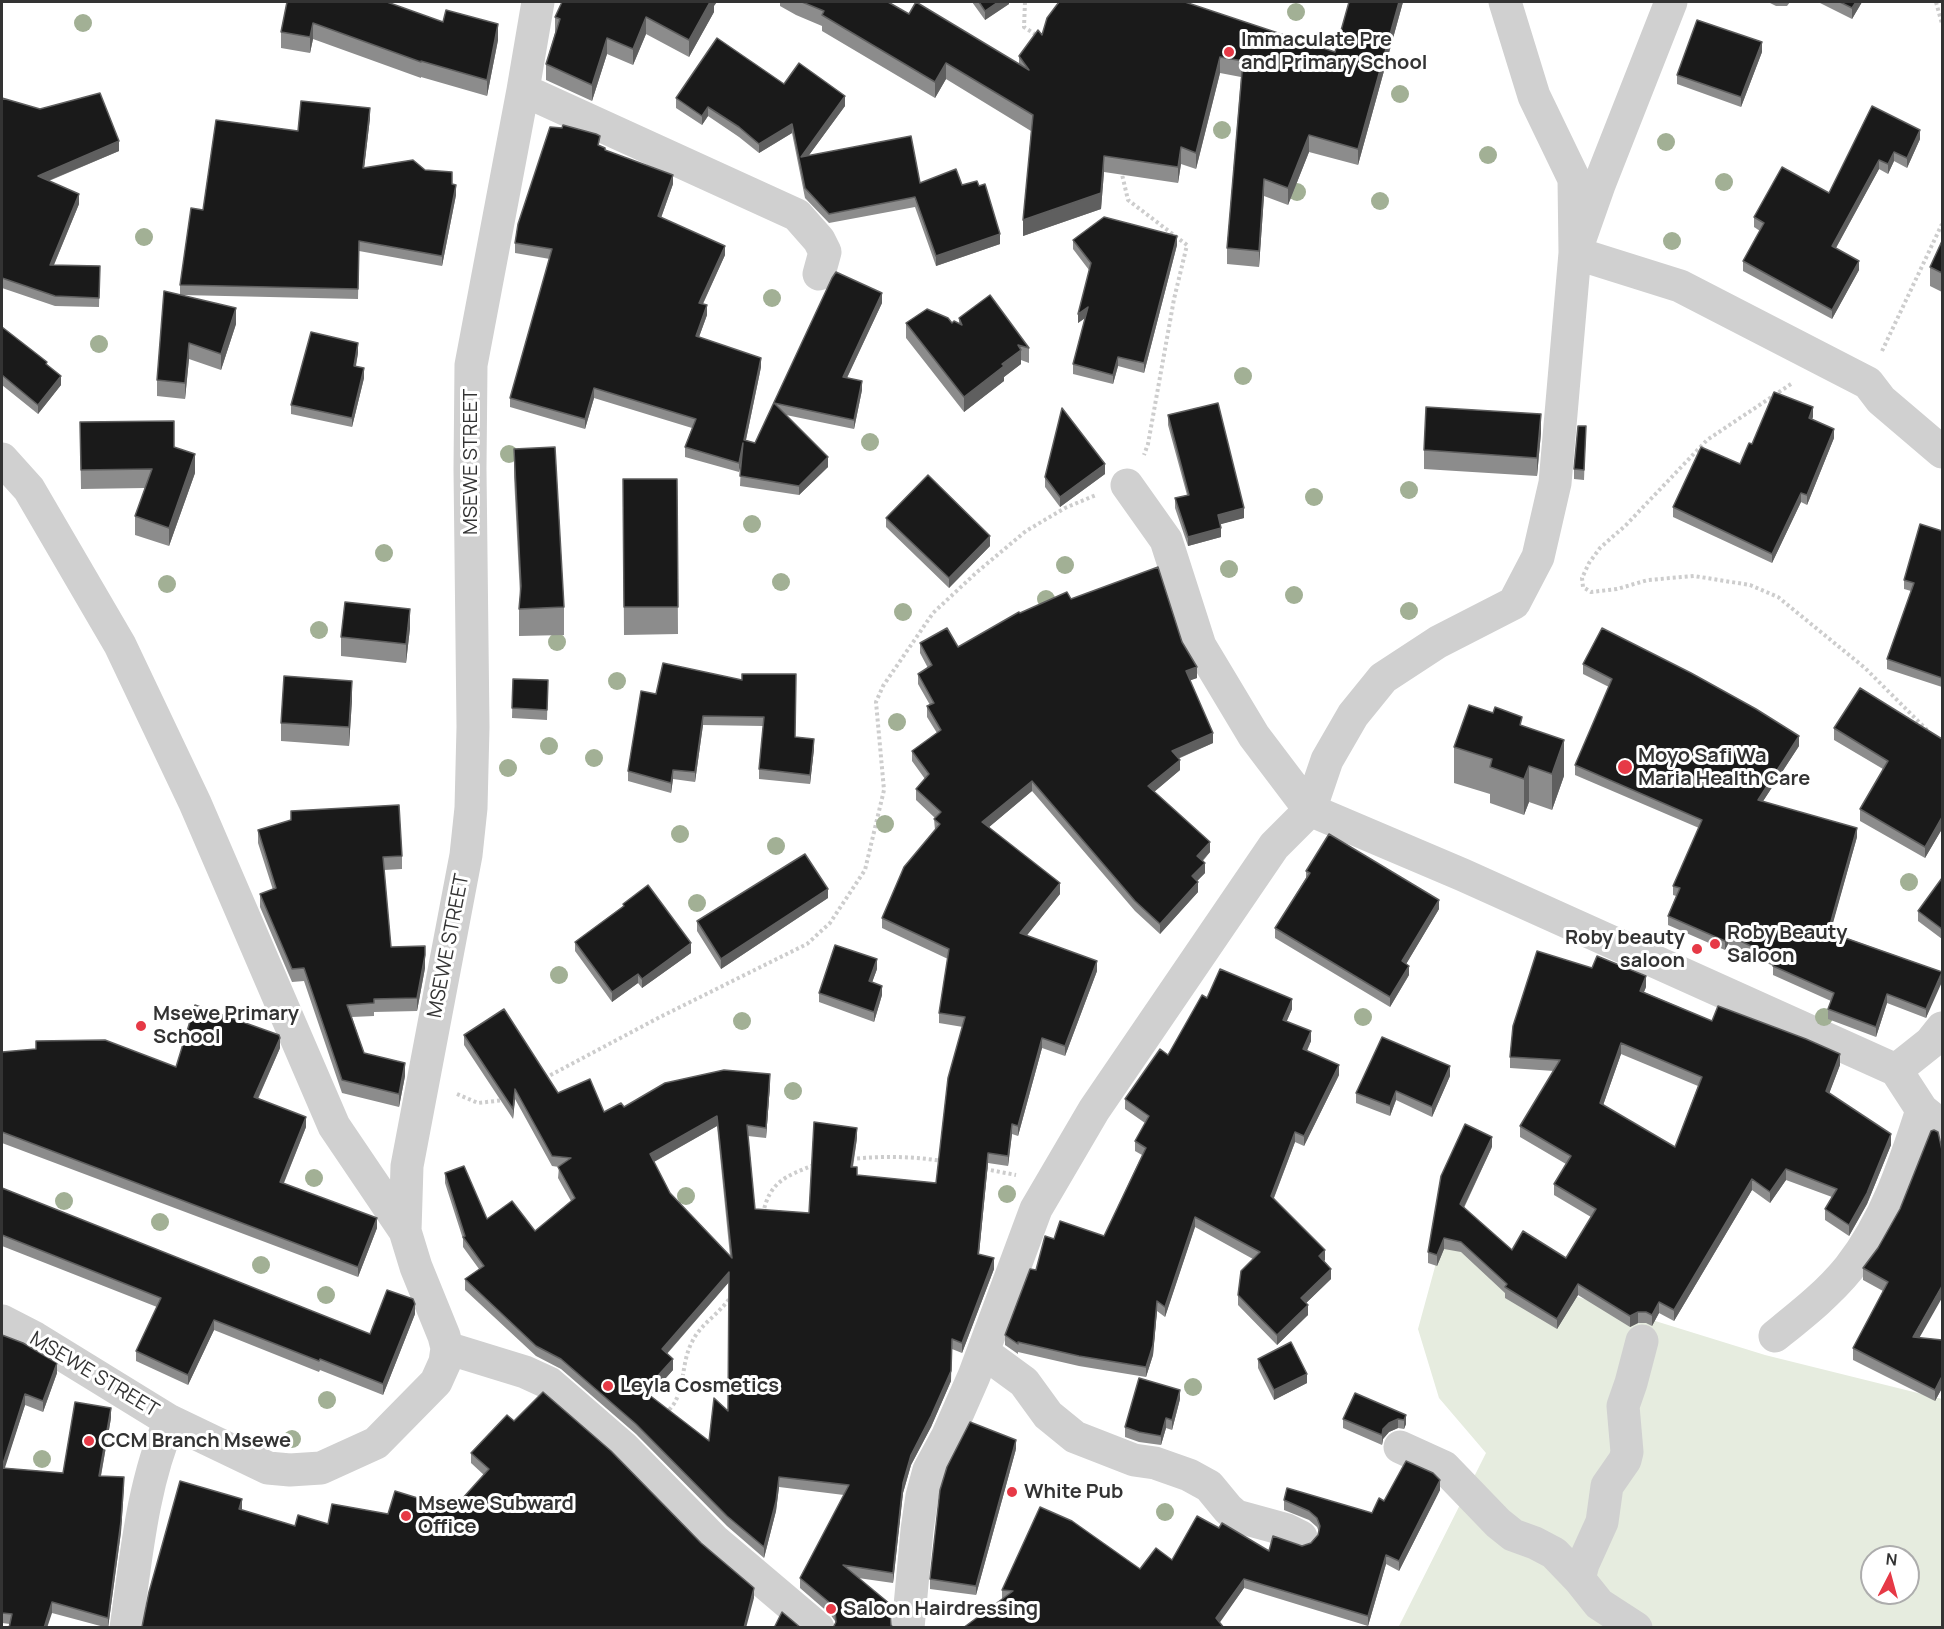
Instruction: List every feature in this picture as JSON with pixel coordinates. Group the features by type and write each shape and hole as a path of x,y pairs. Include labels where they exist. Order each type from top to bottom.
{"street":[{"name":"MSEWE STREET","path":"2,1321 35,1338 170,1421 268,1468 290,1470 321,1468 376,1443 436,1382 445,1362 447,1348 416,1267 405,1231 407,1166 466,855 471,808 471,365 538,2"},
{"path":"908,1628 916,1530 929,1470 948,1435 983,1352 1036,1209 1094,1110 1274,846 1310,810 1327,760 1353,715 1383,678 1438,642 1514,603 1538,557 1555,483 1575,253 1574,179 1534,96 1505,2"},
{"path":"1575,253 1599,185 1671,2"},
{"path":"523,90 797,215 819,240 825,252 819,274"},
{"path":"1575,253 1680,286 1868,383 1881,400 1942,452"},
{"path":"2,459 29,489 120,645 195,803 334,1126 405,1231"},
{"path":"1127,485 1166,540 1200,646 1254,736 1310,810 1463,875 1896,1070 1932,1118 1908,1155 1885,1212 1849,1268 1819,1300 1775,1336"},
{"path":"1896,1070 1930,1043 1942,1028"},
{"path":"1579,1580 1583,1564 1602,1522 1607,1486 1625,1460 1627,1452 1622,1413 1642,1341"},
{"path":"447,1348 525,1371 549,1383 624,1448 714,1540 804,1622"},
{"path":"983,1352 1024,1382 1048,1415 1075,1437 1134,1460 1155,1463 1189,1475 1209,1486 1236,1516 1287,1530 1301,1537"},
{"path":"126,1628 135,1558 149,1489 160,1445 170,1421"},
{"path":"1400,1447 1444,1467 1506,1530 1549,1550 1561,1559 1599,1604 1636,1628"}],"path":[{"path":"1025,2 1024,27 1047,41"},
{"path":"1936,2 1942,24"},
{"path":"543,1079 660,1017 807,944 830,923 865,870 884,790 876,702 883,686 933,613 993,558 1026,531 1065,508 1127,485 1141,464 1148,444 1174,300 1187,245 1128,200 1120,163"},
{"path":"1868,383 1942,224"},
{"path":"1801,385 1792,384 1707,440 1626,525 1600,548 1582,578 1583,587 1592,591 1617,589 1656,579 1694,576 1759,588 1778,597 1866,668 1934,737"},
{"path":"423,1079 478,1103 504,1100 513,1095"},
{"path":"844,1160 880,1156 944,1161"},
{"path":"762,1219 766,1198 781,1181 787,1176 820,1162"},
{"path":"978,1167 1052,1182"},
{"path":"624,1448 634,1445 645,1437 676,1401 684,1362 691,1343 699,1330 716,1314 734,1290"}],"shaded area":[{"path":"1450,1212 1552,1289 1765,1355 1942,1399 1942,1627 1398,1628 1486,1453 1439,1398 1418,1329"}],"building":[{"path":"287,2 387,2 443,22 446,10 498,24 487,80 421,62 313,23 310,37 281,32"},
{"path":"562,2 710,2 689,40 646,17 633,49 607,38 592,85 546,64 560,19 555,17"},
{"path":"802,2 888,2 909,14 916,2 1029,70 1019,56 1038,30 1042,35 1047,18 1059,2 1185,2 1335,52 1349,2 1399,2 1358,149 1309,135 1288,188 1264,179 1259,251 1227,248 1243,61 1220,57 1196,153 1181,147 1178,167 1104,156 1101,193 1023,220 1033,115 946,63 935,82 822,15 824,11"},
{"path":"979,2 998,2 985,11"},
{"path":"1840,2 1856,2 1852,8"},
{"path":"1697,20 1762,42 1741,97 1677,75"},
{"path":"717,38 784,84 799,63 845,96 801,157 911,136 920,183 956,169 962,185 977,181 979,186 985,184 1000,234 936,256 915,197 829,214 805,188 792,124 759,144 739,127 708,107 702,116 676,98"},
{"path":"100,93 119,141 38,176 79,194 50,265 100,266 99,298 55,296 2,278 2,98 40,109"},
{"path":"301,101 370,108 363,168 413,160 425,170 452,172 452,184 456,185 442,256 359,241 358,289 180,285 191,208 203,210 216,120 298,131"},
{"path":"1872,106 1920,130 1907,158 1894,152 1888,164 1879,160 1832,246 1859,261 1832,310 1743,261 1764,223 1754,217 1782,167 1829,193"},
{"path":"563,125 596,134 600,136 598,145 605,150 673,175 658,216 725,246 699,303 707,305 696,336 761,358 744,440 755,443 836,272 882,293 843,377 862,381 854,420 774,403 828,457 799,486 740,476 743,443 739,463 685,447 696,419 594,388 585,419 510,398 552,249 515,243 518,224 550,127 562,128"},
{"path":"1104,217 1177,236 1144,363 1118,357 1113,375 1073,364 1088,307 1078,314 1091,263 1073,240"},
{"path":"1942,241 1942,273 1930,267"},
{"path":"164,291 236,308 221,354 189,343 185,383 157,380"},
{"path":"990,295 1029,348 1018,345 1021,350 964,397 906,323 927,309 948,318 952,323 954,321 962,325 959,318"},
{"path":"2,327 47,362 46,364 61,376 38,405 2,375"},
{"path":"311,332 358,343 354,366 364,368 352,418 291,405"},
{"path":"1774,392 1813,407 1809,418 1834,429 1807,495 1801,493 1772,554 1673,507 1701,447 1740,464 1749,443 1752,444"},
{"path":"1218,403 1244,508 1218,515 1221,528 1188,537 1175,498 1189,495 1168,415"},
{"path":"1426,407 1541,414 1537,458 1424,450"},
{"path":"1062,408 1105,464 1060,497 1045,477"},
{"path":"174,421 174,447 195,454 169,528 135,516 152,469 81,470 80,422"},
{"path":"1578,426 1586,426 1584,470 1574,469"},
{"path":"555,447 564,607 519,609 521,586 514,449"},
{"path":"928,475 990,536 949,578 886,518"},
{"path":"623,479 677,479 678,607 624,607"},
{"path":"1920,524 1942,531 1942,678 1887,659 1914,583 1904,580"},
{"path":"1158,567 1182,642 1197,667 1186,671 1213,733 1172,751 1180,760 1148,786 1210,842 1197,856 1205,863 1192,876 1198,882 1160,924 1135,901 1032,781 982,822 1060,883 1020,933 1097,961 1065,1046 1042,1038 1018,1126 1012,1124 1008,1156 988,1153 978,1254 994,1258 962,1343 952,1339 951,1371 911,1455 903,1483 893,1573 843,1565 890,1604 893,1628 833,1628 836,1622 835,1611 830,1603 800,1578 849,1485 779,1477 776,1501 764,1547 727,1516 636,1424 561,1359 536,1346 465,1279 484,1266 463,1237 465,1236 445,1173 464,1166 487,1219 512,1201 535,1231 575,1198 558,1167 571,1158 552,1156 515,1089 513,1109 464,1035 504,1009 558,1093 590,1079 604,1112 621,1103 624,1107 665,1083 724,1070 770,1074 766,1128 747,1125 755,1209 809,1213 814,1122 857,1128 851,1167 857,1167 857,1175 936,1183 948,1078 965,1017 939,1013 949,949 882,918 904,867 940,824 934,819 941,812 916,789 929,774 912,751 941,730 927,706 934,703 918,674 932,665 920,643 947,628 958,647 1019,612 1067,592 1071,599","holes":["717,1116 732,1258 670,1193 650,1154","729,1272 728,1411 714,1398 709,1441 644,1391 673,1359 662,1349"]},
{"path":"345,602 410,609 406,644 341,637"},
{"path":"1602,628 1691,673 1799,736 1758,800 1857,828 1828,932 1942,972 1926,1009 1887,994 1876,1027 1828,1009 1834,993 1773,966 1776,958 1728,935 1725,941 1668,916 1680,888 1673,886 1702,820 1575,765 1612,679 1583,664"},
{"path":"663,663 742,680 742,674 796,674 795,737 814,739 810,775 759,769 764,717 703,716 695,772 673,770 671,783 628,771 641,691 656,694"},
{"path":"284,676 352,681 349,727 281,723"},
{"path":"513,679 548,680 547,710 512,708"},
{"path":"1860,688 1942,739 1942,817 1925,847 1860,809 1888,761 1834,728"},
{"path":"1469,705 1493,713 1495,707 1522,717 1520,725 1564,740 1552,774 1529,766 1524,779 1490,767 1492,759 1454,747"},
{"path":"399,805 402,856 383,857 391,947 425,946 417,998 374,999 374,1003 347,1005 364,1053 405,1063 399,1094 342,1080 304,968 292,969 260,894 276,888 258,830 291,820 291,811"},
{"path":"1329,834 1439,900 1402,961 1409,966 1390,997 1275,928 1310,873 1306,871"},
{"path":"805,854 828,889 721,959 697,921"},
{"path":"1942,878 1942,929 1918,911"},
{"path":"648,885 691,943 642,979 638,974 612,992 575,942"},
{"path":"835,945 877,959 869,981 882,986 874,1012 819,993"},
{"path":"1537,951 1592,968 1597,956 1646,976 1640,991 1712,1021 1718,1006 1840,1054 1826,1091 1891,1134 1867,1193 1849,1225 1825,1209 1837,1189 1786,1169 1770,1192 1752,1179 1674,1310 1659,1302 1652,1315 1638,1312 1630,1316 1578,1284 1557,1319 1505,1287 1507,1284 1461,1242 1444,1238 1437,1255 1428,1252 1441,1176 1465,1124 1492,1137 1460,1204 1512,1250 1523,1231 1566,1258 1596,1209 1554,1184 1571,1156 1520,1126 1560,1060 1510,1057 1513,1026","holes":["1621,1043 1702,1077 1675,1147 1600,1103"]},
{"path":"1220,969 1292,999 1283,1020 1311,1031 1303,1049 1339,1065 1304,1136 1295,1132 1271,1196 1325,1250 1319,1256 1331,1269 1301,1298 1308,1305 1277,1335 1238,1295 1241,1271 1260,1252 1195,1217 1165,1307 1157,1301 1153,1345 1146,1367 1079,1356 1018,1342 1018,1344 1005,1335 1030,1269 1036,1270 1045,1236 1054,1239 1060,1221 1104,1236 1146,1148 1135,1141 1149,1116 1125,1099 1160,1049 1168,1055 1202,995 1207,998"},
{"path":"195,1005 279,1035 280,1038 254,1097 306,1117 280,1182 377,1218 358,1267 2,1132 2,1052 36,1049 36,1041 105,1040 176,1067"},
{"path":"1382,1037 1450,1066 1432,1107 1396,1091 1390,1106 1356,1093"},
{"path":"1931,1131 1938,1132 1942,1150 1942,1286 1913,1337 1942,1340 1942,1379 1935,1390 1853,1348 1888,1282 1863,1268 1878,1248 1900,1209"},
{"path":"2,1188 370,1334 387,1290 413,1299 415,1304 383,1384 214,1320 188,1375 136,1351 161,1298 2,1235"},
{"path":"2,1335 23,1343 57,1363 43,1401 25,1394 2,1467"},
{"path":"1291,1342 1307,1374 1274,1390 1258,1359"},
{"path":"1139,1378 1180,1390 1172,1420 1166,1418 1161,1436 1125,1427"},
{"path":"543,1392 611,1451 701,1543 754,1588 744,1628 142,1627 149,1592 180,1481 242,1499 239,1509 295,1526 298,1515 328,1524 332,1504 388,1514 395,1491 453,1509 489,1469 471,1453 507,1415 514,1421"},
{"path":"1355,1393 1406,1415 1404,1420 1398,1419 1389,1423 1383,1429 1382,1435 1343,1419"},
{"path":"75,1402 111,1408 99,1476 124,1477 121,1521 108,1618 52,1602 44,1628 9,1628 12,1614 2,1613 2,1468 63,1473"},
{"path":"970,1422 1016,1440 976,1586 930,1579 940,1490 947,1467"},
{"path":"1406,1461 1433,1473 1440,1480 1399,1561 1386,1555 1368,1616 1244,1579 1216,1618 1224,1628 963,1628 1013,1591 1002,1590 1040,1507 1072,1521 1140,1569 1156,1548 1172,1560 1197,1516 1219,1528 1222,1523 1269,1551 1273,1536 1302,1546 1311,1543 1318,1535 1320,1526 1317,1518 1309,1511 1284,1500 1287,1488 1372,1513 1379,1498 1384,1501"},
{"path":"782,1612 801,1628 774,1628"}],"place":[{"name":"Immaculate Pre and Primary School","path":"1229,52"},
{"name":"Moyo Safi Wa Maria Health Care","path":"1625,767"},
{"name":"Roby Beauty Saloon","path":"1715,944"},
{"name":"Roby beauty saloon","path":"1697,949"},
{"name":"Msewe Primary School","path":"141,1026"},
{"name":"Leyla Cosmetics","path":"608,1386"},
{"name":"CCM Branch Msewe","path":"89,1441"},
{"name":"White Pub","path":"1012,1492"},
{"name":"Msewe Subward Office","path":"406,1516"},
{"name":"Saloon Hairdressing","path":"831,1609"}]}
